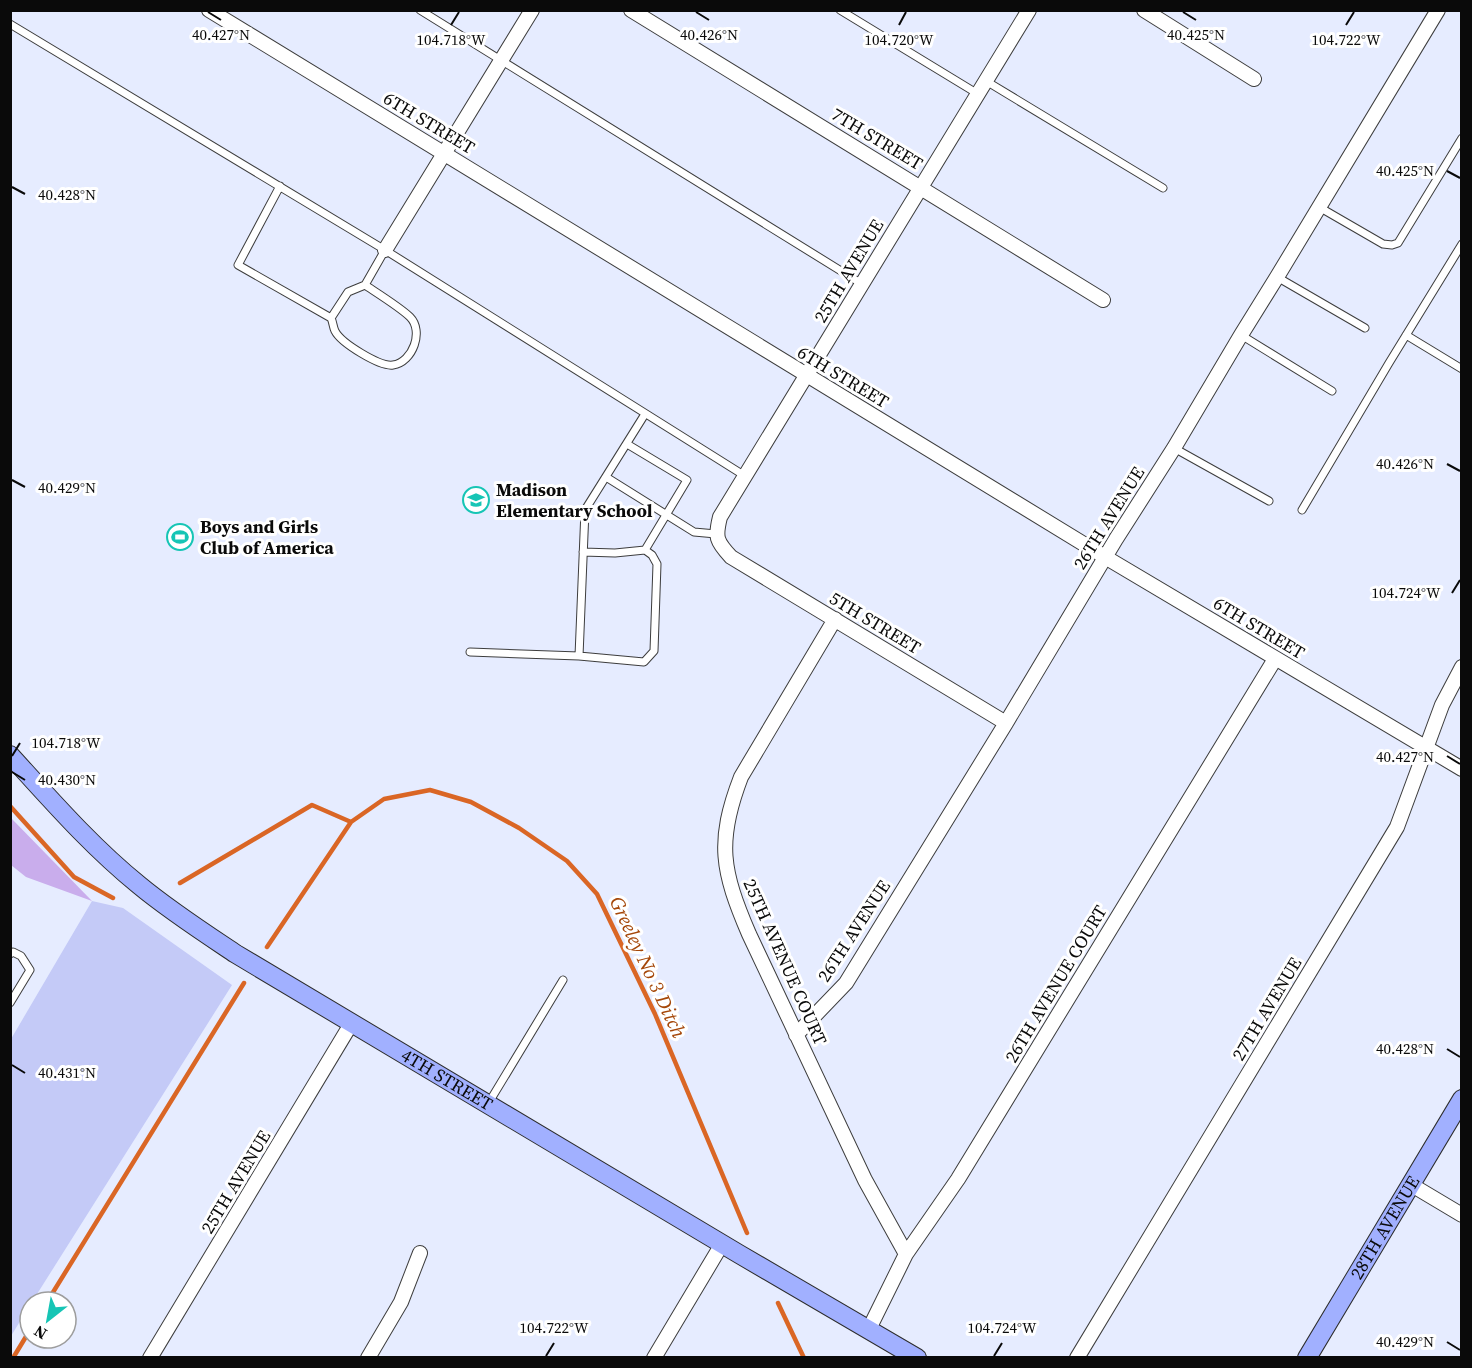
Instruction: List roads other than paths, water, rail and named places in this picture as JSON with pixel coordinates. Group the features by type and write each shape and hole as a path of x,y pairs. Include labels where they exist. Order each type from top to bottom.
{"main road":[{"name":"4TH STREET","path":"10,755 74,824 125,874 163,904 236,954 916,1358"},
{"name":"28TH AVENUE","path":"1307,1358 1461,1099"}],"street":[{"name":"6TH STREET","path":"209,10 806,376 1461,769"},
{"path":"386,250 532,10"},
{"name":"7TH STREET","path":"631,10 1103,300"},
{"name":"25TH AVENUE","path":"716,534 720,517 1029,10"},
{"path":"1144,10 1254,79"},
{"name":"26TH AVENUE","path":"796,1035 846,983 1105,557 1174,448 1438,10"},
{"name":"5TH STREET","path":"716,534 726,552 735,559 1006,723"},
{"name":"25TH AVENUE COURT","path":"835,619 741,777 730,805 724,835 726,868 734,899 796,1035 865,1180 906,1254"},
{"name":"26TH AVENUE COURT","path":"869,1329 906,1254 958,1179 1275,659"},
{"name":"27TH AVENUE","path":"1077,1358 1397,827 1442,705 1461,667"},
{"name":"25TH AVENUE","path":"150,1358 351,1024"},
{"path":"1410,1184 1461,1215"},
{"path":"654,1358 722,1244"},
{"path":"368,1358 401,1302 420,1253"}],"lane":[{"path":"420,10 862,284"},
{"path":"840,10 978,94"},
{"path":"10,24 386,250 745,476"},
{"path":"986,81 1163,188"},
{"path":"1319,207 1383,244 1392,246 1398,243 1461,138"},
{"path":"280,186 238,264 332,318 336,333 372,359 382,365 400,363 406,358 415,341 416,327 410,317 365,285"},
{"path":"1302,510 1461,244"},
{"path":"332,318 348,292 365,285 386,250"},
{"path":"1277,277 1365,328"},
{"path":"1241,334 1332,391"},
{"path":"1406,335 1461,369"},
{"path":"579,656 585,510 645,414"},
{"path":"627,444 687,480 645,550"},
{"path":"1174,448 1269,501"},
{"path":"606,477 694,532 716,534"},
{"path":"470,652 579,656 644,662 654,651 657,564 652,555 645,550 615,553 583,552"},
{"path":"10,954 13,952 21,956 30,970 10,1003"},
{"path":"488,1104 563,980"}],"waterway":[{"name":"Greeley No 3 Ditch","path":"180,883 312,805 351,822 384,799 430,790 471,802 519,828 567,861 597,894 655,1014 747,1233"},
{"name":"Greeley No 3 Ditch","path":"10,806 74,877 113,898"},
{"path":"267,947 351,822"},
{"path":"54,1290 244,983"},
{"name":"Greeley No 3 Ditch","path":"778,1303 804,1358"},
{"path":"13,1358 18,1350"}],"place":[{"name":"Madison Elementary School","path":"476,500"},
{"name":"Boys and Girls Club of America","path":"180,537"}]}
